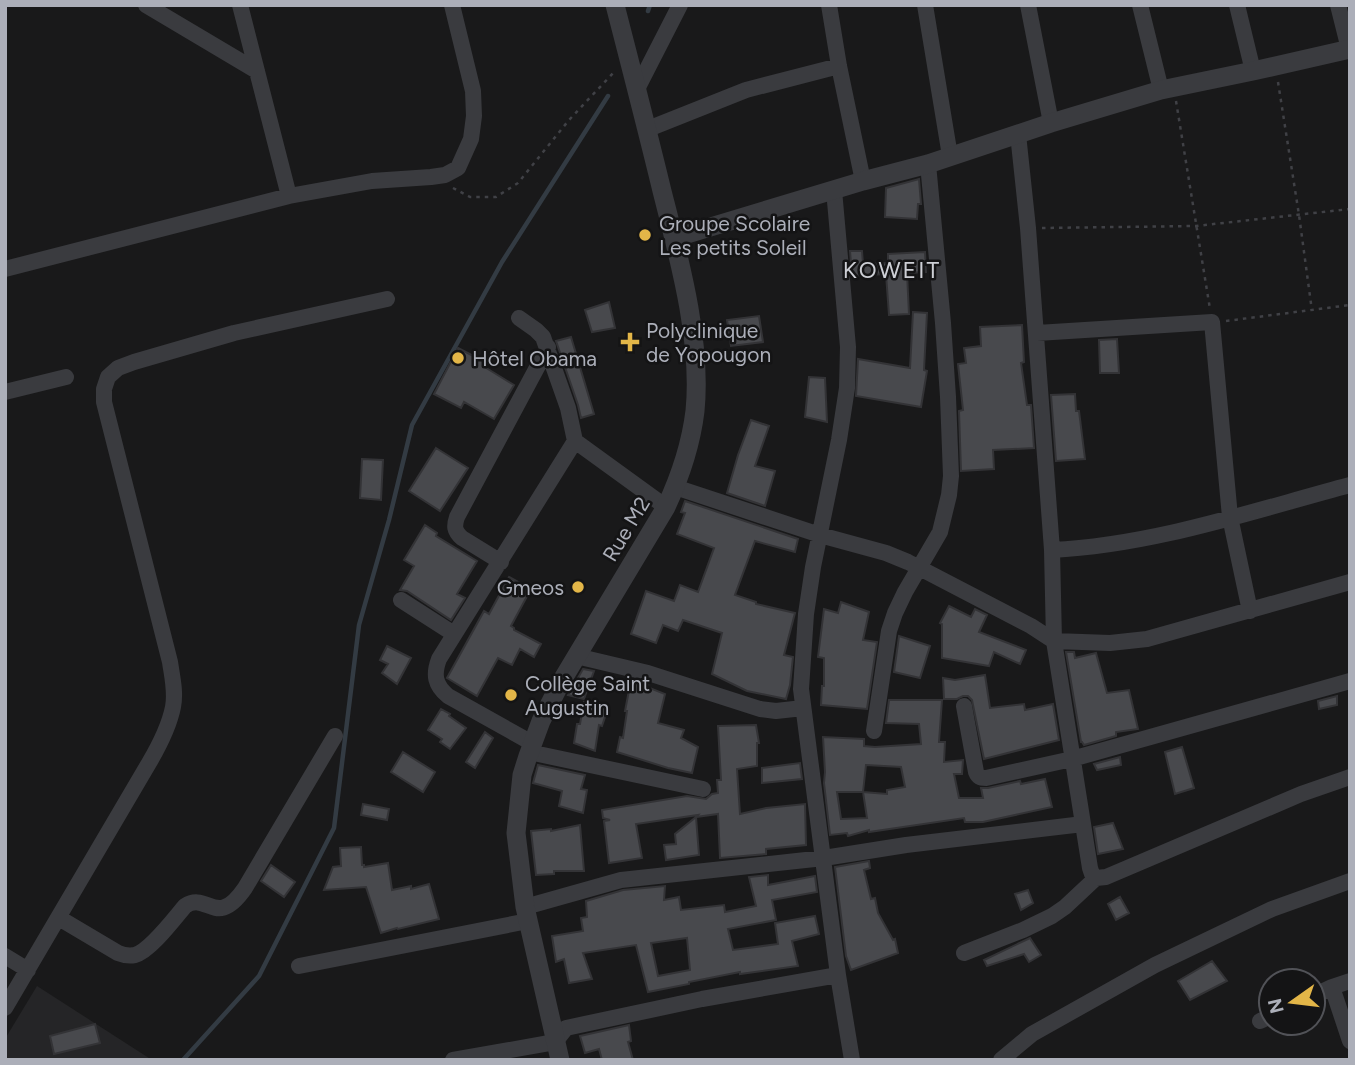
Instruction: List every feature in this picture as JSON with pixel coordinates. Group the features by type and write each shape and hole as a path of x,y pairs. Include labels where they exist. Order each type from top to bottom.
{"street":[{"path":"146,5 257,71"},
{"path":"240,5 289,196"},
{"path":"5,269 289,196 372,181 445,175 458,168 471,139 474,116 473,91 452,5"},
{"name":"Rue M2","path":"557,1051 527,914 516,833 521,786 531,748 546,712 576,656 666,507 675,487 695,409 696,370 692,334 674,238 615,5"},
{"path":"637,89 680,5"},
{"path":"829,5 863,181"},
{"path":"925,5 950,156"},
{"path":"1028,5 1051,123"},
{"path":"1140,5 1167,89"},
{"path":"1237,5 1253,71"},
{"path":"674,238 928,164 1051,123 1167,89 1349,49 1338,5"},
{"path":"648,129 746,90 839,66"},
{"path":"1018,134 1037,333 1052,550 1054,641 1090,868 1096,878"},
{"path":"874,730 889,631 895,613 940,532 946,513 951,476 943,323 928,164"},
{"path":"834,190 848,347 848,377 839,440 806,614 801,689 838,975 852,1060"},
{"path":"5,1008 149,764 173,705 174,685 170,662 104,402 108,377 118,368 134,362 234,333 387,299"},
{"path":"519,318 537,330 548,347 568,408 575,441 666,507"},
{"path":"1037,333 1212,322 1230,517 1250,611"},
{"path":"501,562 462,538 454,525 548,347"},
{"path":"5,392 66,377"},
{"path":"575,441 454,634 435,669 435,679 448,696 531,748 703,789"},
{"path":"1052,550 1143,539 1193,529 1350,485"},
{"path":"675,487 820,535 886,553 1031,626 1054,641 1110,643 1163,636 1350,582"},
{"path":"401,600 454,634"},
{"path":"576,656 648,673 760,709 776,712 803,708"},
{"path":"964,706 976,772 981,778 1072,759 1350,681"},
{"path":"59,918 126,956 145,950 190,903 197,902 222,909 230,905 245,888 335,736"},
{"path":"964,953 1052,916 1096,878 1106,877 1301,794 1350,777"},
{"path":"299,966 527,914 621,880 824,858 906,845 1083,824"},
{"path":"1001,1060 1032,1034 1155,965 1272,909 1350,881"},
{"path":"5,956 28,970"},
{"path":"453,1060 557,1051 566,1028 702,999 838,975"},
{"path":"1327,989 1350,981"},
{"path":"1332,986 1350,1041"}],"path":[{"path":"431,177 470,197 496,197 518,183 569,120 628,56"},
{"path":"1276,66 1312,311"},
{"path":"1167,89 1196,226 1212,322 1350,305"},
{"path":"1028,228 1196,226 1350,209"}],"shaded area":[{"path":"37,986 152,1060 5,1060 5,1039"}],"building":[{"path":"919,179 921,204 918,204 917,219 885,217 886,188"},
{"path":"850,251 862,251 863,264 888,263 888,254 925,252 926,272 907,273 909,314 889,315 886,274 852,276"},
{"path":"609,302 615,328 592,332 585,310"},
{"path":"913,312 927,313 924,370 927,371 921,407 856,396 858,359 910,368"},
{"path":"759,316 763,342 731,346 727,320"},
{"path":"1022,325 1024,362 1021,363 1027,405 1031,405 1034,448 993,450 994,469 961,471 959,411 963,410 958,364 966,363 964,348 981,346 980,327"},
{"path":"571,337 594,414 581,418 556,341"},
{"path":"1117,339 1119,373 1100,373 1099,340"},
{"path":"458,348 485,362 483,366 514,385 494,419 464,402 461,408 434,394"},
{"path":"809,377 825,378 827,422 805,417"},
{"path":"1075,394 1085,459 1056,461 1051,395"},
{"path":"751,420 769,426 755,466 775,471 765,506 727,493"},
{"path":"436,448 468,468 440,511 409,491"},
{"path":"362,459 383,460 381,500 360,498"},
{"path":"685,501 798,539 795,552 755,541 735,595 756,604 795,613 784,655 793,657 786,699 747,691 712,674 722,633 683,620 678,631 663,625 656,643 631,634 646,591 674,601 680,585 698,592 714,548 677,534 685,513 681,512"},
{"path":"425,525 437,533 436,536 477,561 457,594 465,598 451,620 407,591 400,590 414,566 404,560"},
{"path":"509,577 531,589 511,626 541,644 534,657 520,649 512,665 498,658 477,696 447,678 484,611 489,614"},
{"path":"841,602 869,612 863,640 877,642 867,709 821,705 824,658 818,657 824,609 838,613"},
{"path":"949,606 971,617 975,609 987,615 979,632 1026,650 1020,664 994,652 989,666 942,658 940,623"},
{"path":"899,636 930,646 920,678 894,672"},
{"path":"387,646 411,658 397,684 382,673 388,664 380,660"},
{"path":"1066,652 1074,652 1075,658 1096,653 1107,693 1129,690 1138,729 1116,732 1116,736 1084,745 1081,742"},
{"path":"583,669 594,671 584,699 568,695"},
{"path":"985,675 990,708 1024,704 1025,710 1053,704 1059,740 984,759 972,700 968,696 944,699 943,678 955,680"},
{"path":"631,680 648,684 647,687 665,694 658,723 684,730 681,738 698,747 692,773 617,752 620,737 623,738"},
{"path":"1337,696 1337,705 1319,709 1318,701"},
{"path":"889,700 942,700 939,742 945,742 944,762 963,760 962,774 954,774 959,798 983,798 981,788 1045,779 1052,807 983,822 965,822 964,818 869,830 848,836 847,833 830,835 824,783 823,737 864,739 864,746 875,747 921,744 919,724 886,723","holes":["866,765 901,767 905,787 887,790 887,794 863,792","837,792 863,792 867,818 841,819"]},
{"path":"584,702 608,708 602,726 599,725 595,751 574,743"},
{"path":"441,709 466,728 450,749 440,742 442,739 428,730"},
{"path":"756,725 759,743 757,766 737,769 740,814 805,804 806,845 766,849 766,854 720,858 718,814 696,817 698,815 636,824 642,858 609,863 604,821 610,820 603,818 602,810 687,796 706,799 718,793 717,780 721,780 718,726"},
{"path":"485,732 493,738 475,768 466,762"},
{"path":"1182,747 1194,788 1175,794 1165,752"},
{"path":"403,752 435,772 423,792 391,772"},
{"path":"1120,757 1121,765 1097,770 1094,764"},
{"path":"800,763 802,779 762,783 762,768"},
{"path":"538,765 585,775 581,789 587,790 583,813 559,806 562,791 533,783"},
{"path":"363,804 389,809 387,820 361,815"},
{"path":"696,817 699,855 666,860 664,845 676,844 675,834"},
{"path":"1113,823 1123,849 1098,854 1094,827"},
{"path":"580,825 584,871 554,871 554,874 536,875 531,831 551,831"},
{"path":"361,847 364,867 388,863 392,890 429,884 439,919 381,933 366,887 324,890 333,867 341,866 340,848"},
{"path":"869,861 870,868 864,870 871,899 875,898 878,913 893,940 895,939 898,953 851,970 846,956 835,867"},
{"path":"271,865 295,882 284,897 261,881"},
{"path":"768,875 768,885 815,876 817,892 772,900 776,920 728,929 733,950 778,944 775,923 815,916 819,934 792,941 798,966 740,972 648,992 636,945 583,953 592,979 569,983 564,959 556,962 552,936 583,931 581,918 587,917 586,901 623,890 665,886 664,900 679,897 681,910 724,905 725,912 756,906 749,877","holes":["687,938 690,970 658,976 651,943"]},
{"path":"1028,890 1033,903 1021,910 1015,894"},
{"path":"1120,897 1129,913 1116,920 1108,904"},
{"path":"1030,938 1041,955 1029,962 1024,954 987,966 984,960"},
{"path":"1212,961 1227,981 1190,1000 1178,981"},
{"path":"95,1024 100,1043 54,1054 50,1036"},
{"path":"629,1025 631,1041 628,1042 633,1060 602,1060 599,1049 585,1053 580,1036"}],"waterway":[{"path":"648,11 650,5"},
{"path":"183,1060 259,976 334,828 359,625 389,520 412,425 502,262 608,96"}],"place":[{"name":"Groupe Scolaire Les petits Soleil","path":"645,235"},
{"name":"Polyclinique de Yopougon","path":"630,342"},
{"name":"Hôtel Obama","path":"458,358"},
{"name":"Gmeos","path":"578,587"},
{"name":"Collège Saint Augustin","path":"511,695"}],"district":[{"name":"KOWEIT","path":"892,270"}]}
